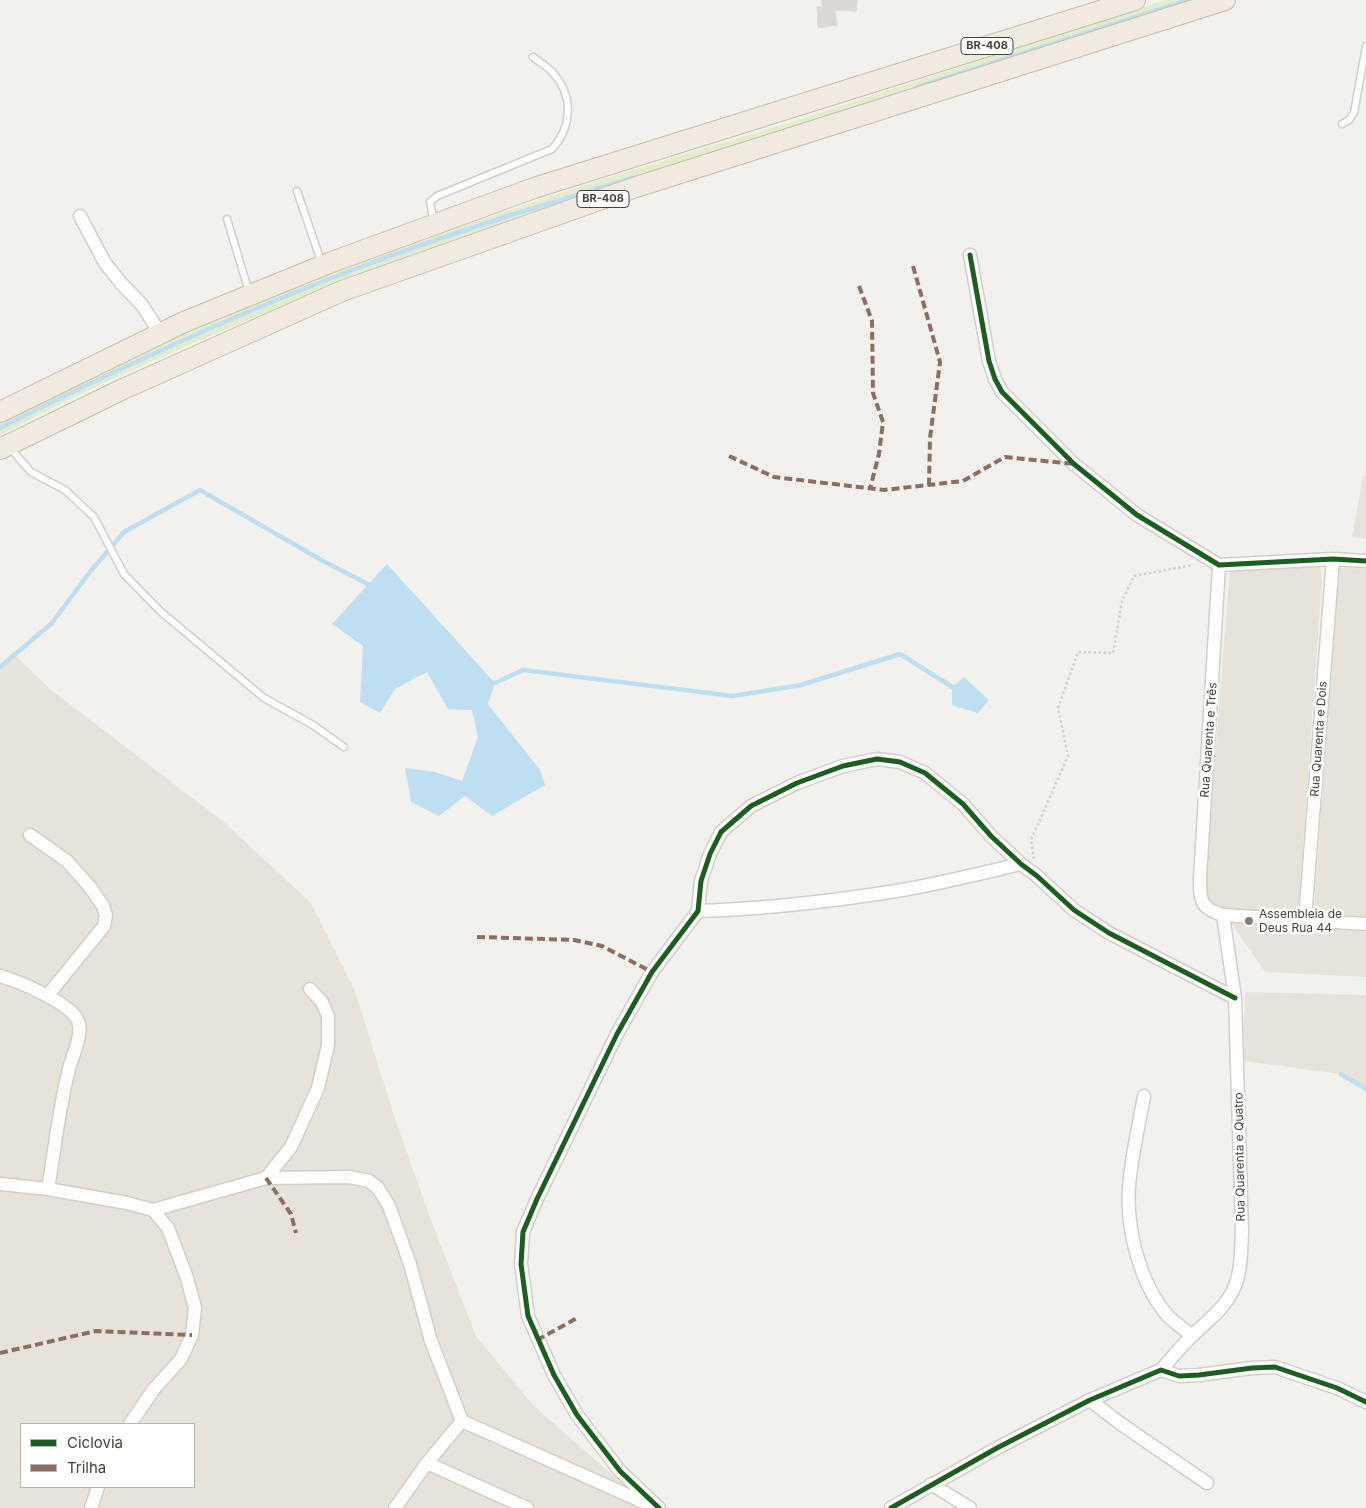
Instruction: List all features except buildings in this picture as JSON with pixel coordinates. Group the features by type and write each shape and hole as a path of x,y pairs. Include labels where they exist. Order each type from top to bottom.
{"highway":[{"path":"840,92 1088,0"},
{"name":"BR-408","path":"0,412 160,333 250,295 322,266 534,188 1134,0"},
{"name":"BR-408","path":"4,447 121,390 342,291 633,188 1225,0"},
{"path":"0,404 30,396"}],"street":[{"path":"80,216 105,263 142,305 160,333"},
{"path":"970,255 989,361 1002,392 1074,464 1137,515 1220,565 1333,559 1366,561"},
{"name":"Rua Quarenta e Dois","path":"1305,919 1333,559"},
{"name":"Rua Quarenta e Três","path":"1220,565 1200,896 1203,904 1210,911 1223,915"},
{"path":"658,1508 620,1472 577,1415 554,1375 528,1316 521,1264 523,1240 536,1199 617,1034 652,972 698,910 701,881 710,854 721,832 751,806 797,782 843,766 877,759 900,762 925,773 963,804 991,836 1074,910 1109,933 1236,998"},
{"path":"30,835 67,860 90,887 103,906 106,915 104,926 48,995"},
{"path":"698,910 742,910 903,890 1021,864"},
{"path":"1223,915 1366,924"},
{"name":"Rua Quarenta e Quatro","path":"1161,1370 1192,1336 1214,1317 1227,1301 1237,1282 1240,1261 1242,1231 1236,998 1223,915"},
{"path":"0,976 48,995 72,1013 78,1021 79,1034 64,1090 48,1189"},
{"path":"266,1178 291,1146 318,1088 328,1044 328,1016 322,1002 310,990"},
{"path":"1144,1096 1129,1186 1129,1212 1133,1240 1146,1282 1168,1316 1192,1336"},
{"path":"0,1184 48,1189 127,1203 153,1210 266,1178 349,1177 370,1181 378,1188 389,1206 410,1264 431,1341 462,1421 658,1508"},
{"path":"131,1423 154,1389 181,1359 192,1335 195,1308 168,1228 153,1210"},
{"path":"890,1508 931,1484 1090,1400 1161,1370 1179,1376 1275,1367 1337,1388 1366,1402"},
{"path":"1090,1400 1121,1424 1208,1484"},
{"path":"395,1508 427,1463 462,1421"},
{"path":"427,1463 526,1508"},
{"path":"931,1484 970,1508"},
{"path":"91,1508 98,1488"}],"lane":[{"path":"1342,124 1349,120 1354,112 1366,46"},
{"path":"435,224 430,202 437,196 552,150 560,140 566,128 569,113 561,83 551,71 533,57"},
{"path":"297,191 322,266"},
{"path":"227,219 250,295"},
{"path":"4,447 31,472 65,490 94,517 124,574 160,612 264,698 313,725 344,747"}],"path":[{"path":"1037,876 1031,840 1068,756 1058,708 1078,652 1113,653 1122,601 1134,576 1197,564 1220,565"}],"shaded area":[{"path":"1363,476 1366,476 1366,539 1352,537"},
{"path":"1318,565 1322,581 1298,914 1226,912 1204,900 1230,568"},
{"path":"1338,567 1366,569 1366,917 1314,913"},
{"path":"15,655 51,690 224,822 311,903 355,991 393,1113 432,1223 476,1336 532,1404 650,1508 0,1508 0,667"},
{"path":"1230,921 1366,932 1366,977 1265,972"},
{"path":"1245,992 1366,995 1366,1089 1341,1074 1243,1061"}],"green space":[{"path":"1165,0 1214,0 363,274 179,349 89,390 0,435 0,422 154,344 359,261 581,186 800,119"}],"water":[{"path":"387,564 495,683 488,704 540,770 545,785 492,816 465,796 439,816 411,802 405,768 435,772 462,781 478,737 472,710 448,709 427,672 395,689 380,713 360,702 363,646 332,624"},
{"path":"964,677 989,700 978,713 952,705 952,687"}],"waterway":[{"path":"918,87 1188,0"},
{"path":"0,428 181,341 273,301 465,230 632,178"},
{"path":"0,667 52,623 89,573 124,532 200,490 372,588"},
{"path":"490,682 495,683 523,670 733,696 801,685 900,654 957,690"},
{"path":"1341,1074 1366,1089"}],"marked path":[{"path":"913,266 940,362 930,438 929,485"},
{"path":"859,286 872,321 873,393 883,422 879,454 870,489"},
{"path":"729,456 774,477 884,490 963,481 1005,457 1074,464"},
{"path":"477,937 574,940 602,946 652,972"},
{"path":"266,1178 291,1214 296,1233"},
{"path":"537,1340 579,1317"},
{"path":"0,1353 96,1331 192,1335"}],"cycle path":[{"path":"970,255 989,361 1002,392 1074,464 1137,515 1219,565 1333,559 1366,561"},
{"path":"659,1508 620,1471 577,1415 554,1375 528,1316 521,1264 523,1232 537,1199 617,1034 652,972 698,911 701,881 710,854 721,832 751,806 797,783 843,766 877,759 900,762 925,773 963,804 991,836 1074,910 1109,933 1235,998"},
{"path":"891,1508 997,1448 1090,1400 1161,1370 1179,1376 1275,1367 1337,1388 1366,1402"}],"place":[{"name":"Assembleia de Deus Rua 44","path":"1249,921"}]}
